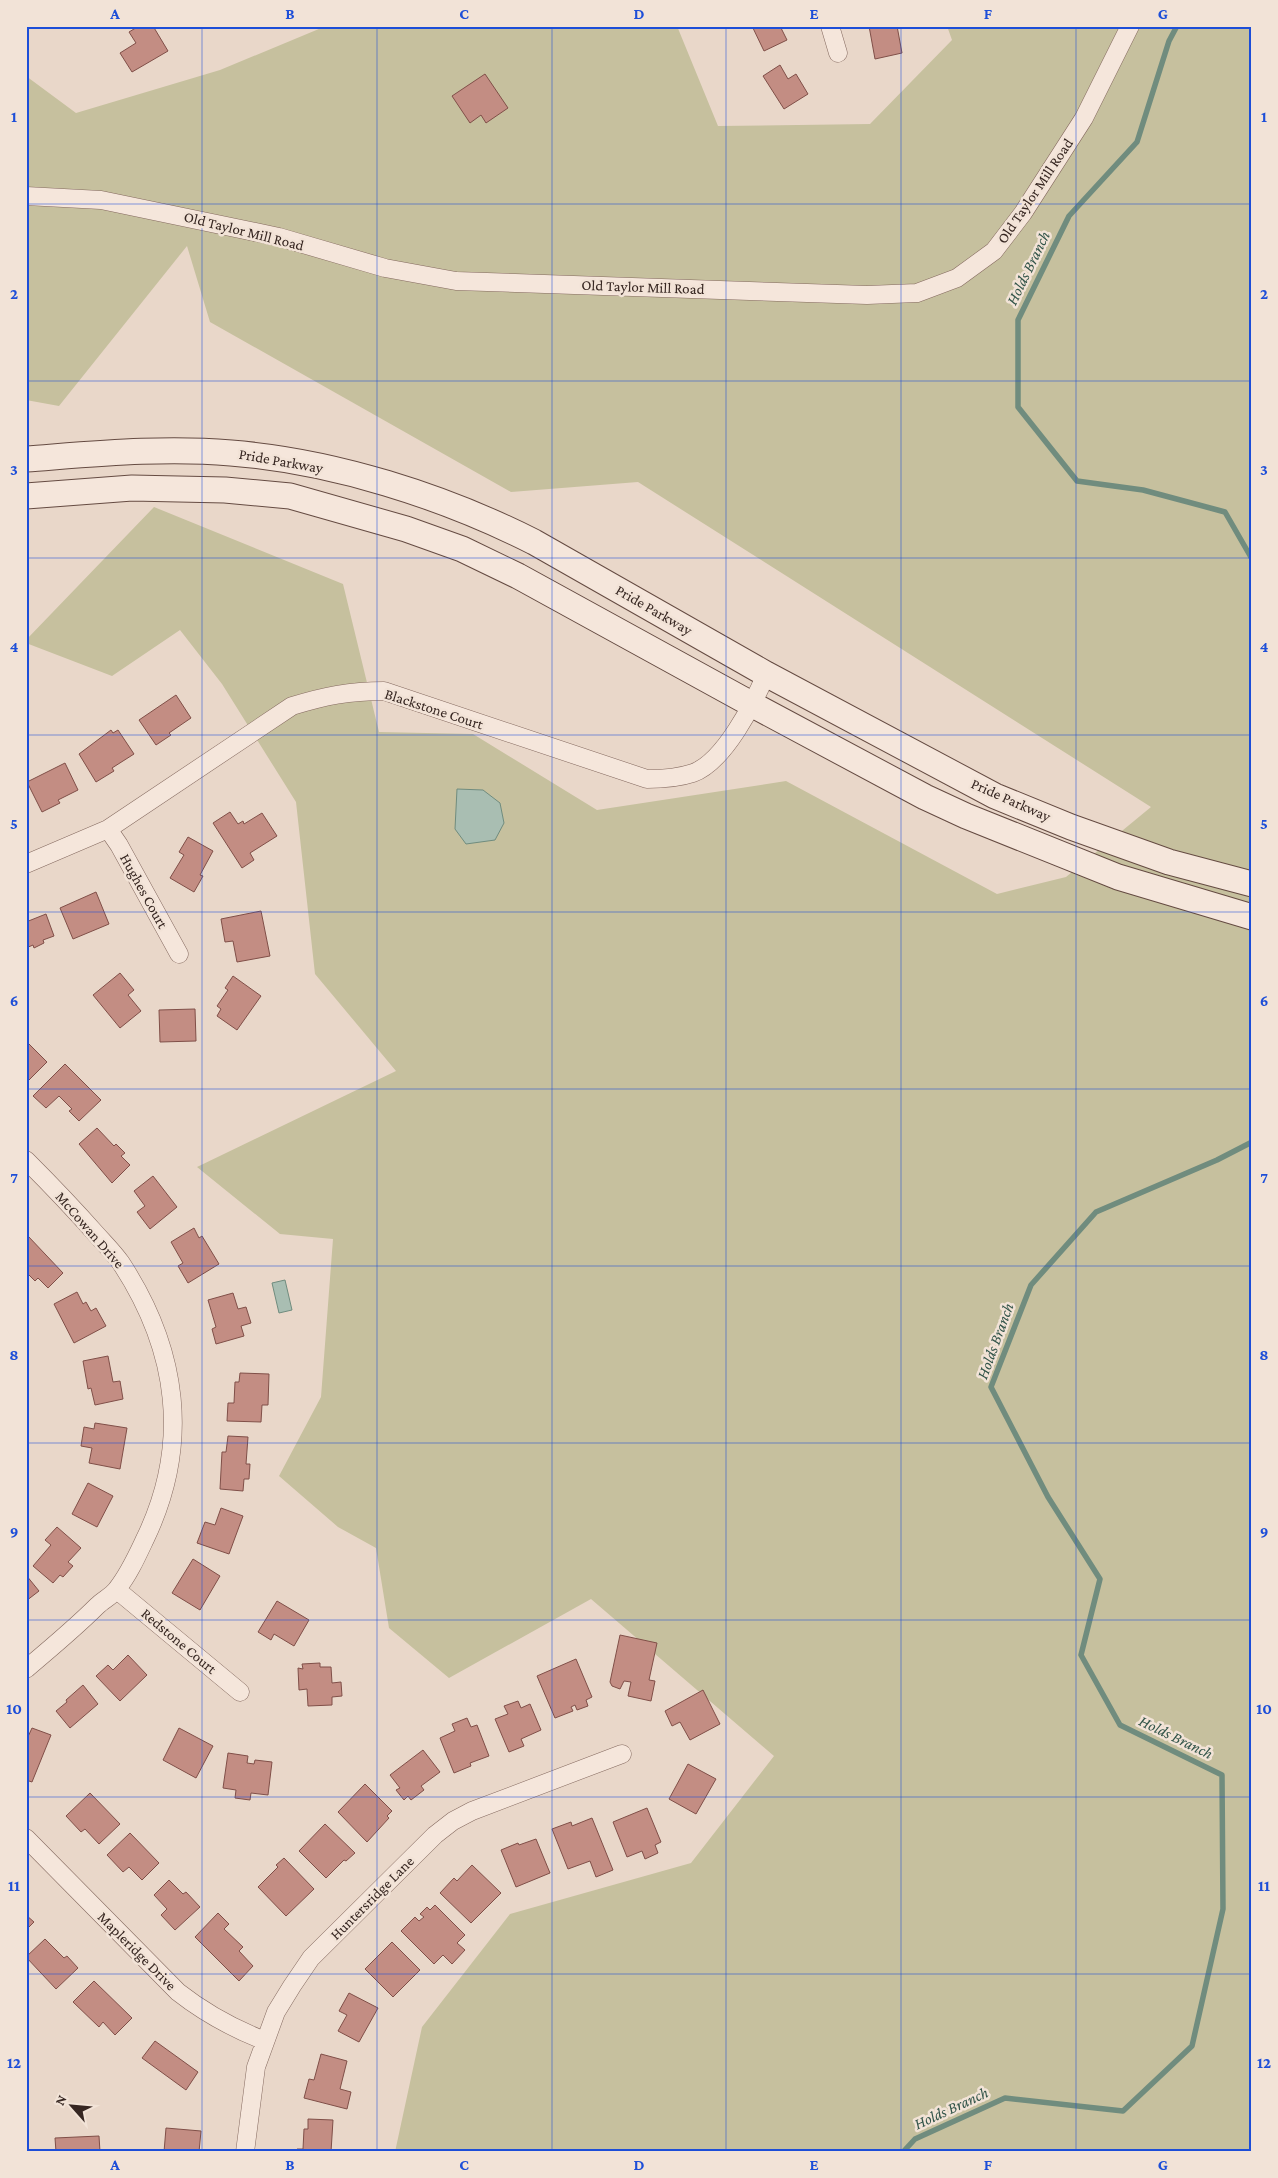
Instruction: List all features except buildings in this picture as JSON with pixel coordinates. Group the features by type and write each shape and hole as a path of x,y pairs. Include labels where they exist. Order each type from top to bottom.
{"main road":[{"name":"Pride Parkway","path":"26,460 136,450 230,453 290,460 408,490 488,519 534,542 766,674 995,796 1071,827 1169,862 1252,884"},
{"path":"26,496 132,488 225,490 290,496 378,521 462,549 518,576 925,797 966,816 1108,874 1252,917"}],"street":[{"path":"830,26 838,53"},
{"name":"Old Taylor Mill Road","path":"26,196 111,202 279,237 385,268 456,281 867,295 917,293 957,278 994,251 1023,213 1084,118 1130,26"},
{"name":"Blackstone Court","path":"26,864 108,829 292,706 327,695 354,691 384,691 647,779 665,779 694,773 716,757 753,705 766,674"},
{"name":"Hughes Court","path":"108,829 119,845 179,954"},
{"name":"McCowan Drive","path":"26,1160 120,1261 140,1294 165,1355 172,1390 174,1426 171,1463 155,1518 117,1590 26,1669"},
{"name":"Redstone Court","path":"117,1590 240,1692"},
{"name":"Huntersridge Lane","path":"245,2152 256,2067 264,2041 276,2012 311,1958 441,1830 453,1821 472,1811 622,1754"},
{"name":"Mapleridge Drive","path":"26,1838 178,1992 232,2029 264,2041"}],"shaded area":[{"path":"326,26 677,26 718,126 870,124 952,40 947,26 1252,26 1252,2152 395,2152 422,2027 510,1914 691,1863 774,1756 591,1599 449,1678 389,1628 376,1548 338,1527 279,1476 321,1397 333,1239 280,1234 197,1167 396,1071 315,974 296,802 222,684 180,630 112,676 26,643 26,640 154,507 343,584 379,732 473,734 597,810 786,781 997,894 1066,877 1151,807 638,482 511,492 210,322 187,246 59,406 26,400 26,76 76,113 220,70"},
{"path":"457,789 483,790 500,803 504,823 495,840 466,844 455,829"},
{"path":"285,1280 292,1310 279,1313 272,1283"}],"waterway":[{"name":"Holds Branch","path":"1177,26 1169,41 1137,142 1069,216 1018,320 1018,407 1077,481 1143,490 1225,512 1252,559"},
{"name":"Holds Branch","path":"903,2152 915,2139 1005,2098 1123,2111 1192,2046 1223,1909 1222,1775 1120,1725 1081,1655 1100,1579 1048,1497 991,1387 1031,1285 1096,1212 1217,1160 1252,1142"}]}
